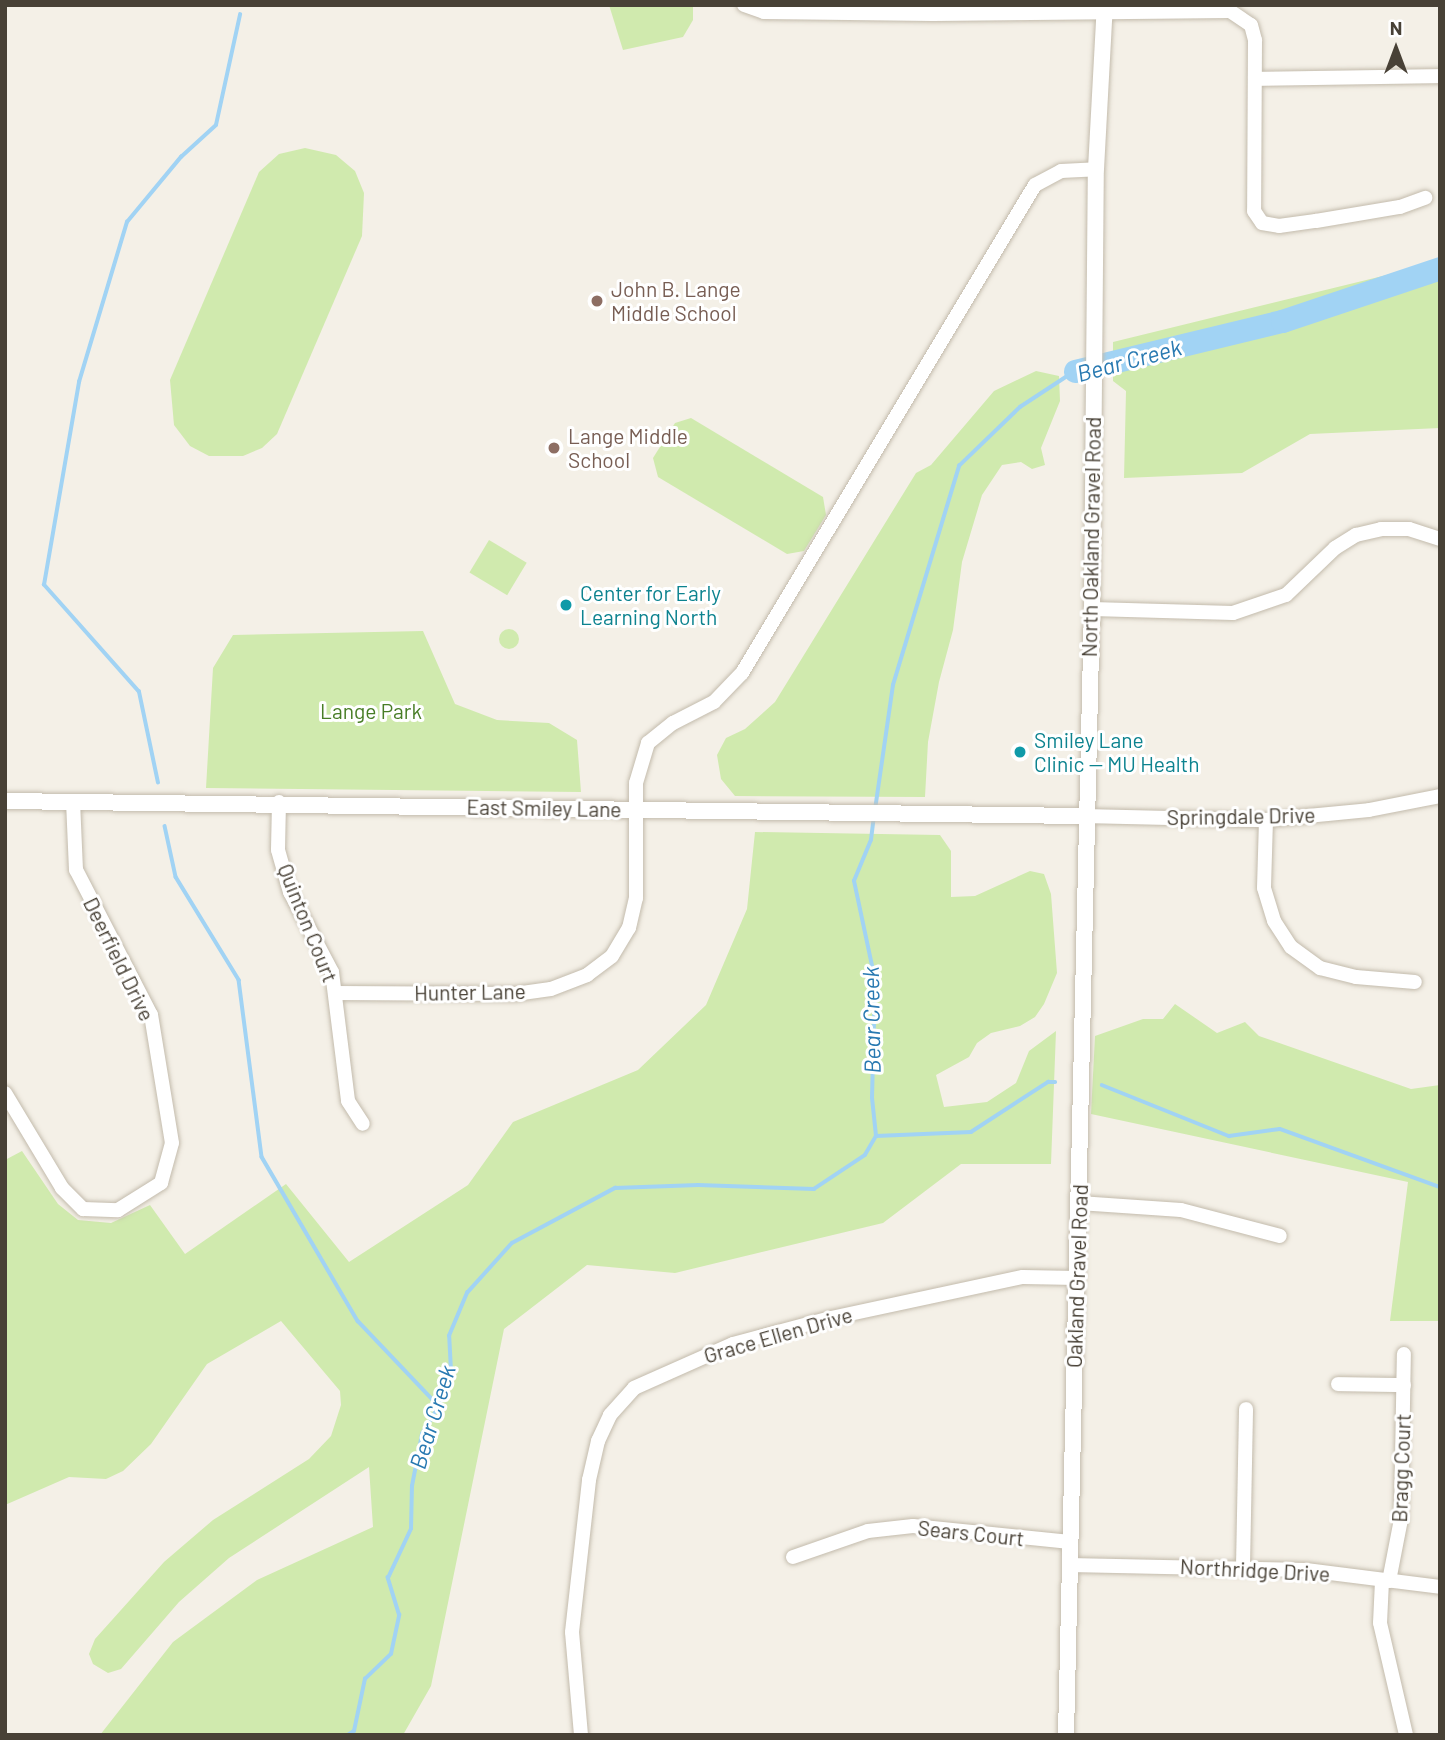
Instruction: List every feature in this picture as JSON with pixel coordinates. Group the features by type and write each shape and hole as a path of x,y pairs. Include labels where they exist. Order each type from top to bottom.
{"street":[{"path":"744,5 764,12 1105,9 1230,11 1251,25 1255,79 1254,211 1262,222 1279,226 1401,207 1425,198"},
{"name":"North Oakland Gravel Road","path":"1083,817 1091,609 1096,169 1105,9"},
{"path":"1255,79 1440,76"},
{"name":"Hunter Lane","path":"335,993 514,995 551,989 587,975 612,956 629,928 636,898 636,783 648,743 673,723 714,702 742,673 1035,184 1061,171 1096,169"},
{"path":"1091,609 1233,612 1286,595 1335,548 1356,535 1381,528 1409,529 1440,539"},
{"name":"Springdale Drive","path":"1083,817 1266,820 1369,810 1440,796"},
{"name":"East Smiley Lane","path":"5,801 279,802 1083,817"},
{"name":"Deerfield Drive","path":"5,1093 62,1188 83,1209 118,1210 161,1183 172,1143 151,1015 76,870 73,802"},
{"name":"Quinton Court","path":"279,802 278,850 290,892 332,972 348,1101 363,1124"},
{"name":"Oakland Gravel Road","path":"1066,1735 1079,1203 1083,817"},
{"path":"1266,820 1264,888 1273,921 1292,947 1320,968 1356,978 1415,982"},
{"path":"1079,1203 1181,1210 1280,1236"},
{"name":"Grace Ellen Drive","path":"581,1735 572,1632 589,1480 598,1441 610,1415 634,1388 733,1345 831,1318 999,1281 1077,1278"},
{"name":"Bragg Court","path":"1404,1354 1401,1519 1386,1581 1380,1623 1406,1735"},
{"path":"1338,1384 1404,1385"},
{"path":"1243,1567 1246,1409"},
{"name":"Sears Court","path":"793,1557 868,1531 913,1526 1070,1542"},
{"name":"Northridge Drive","path":"1069,1565 1243,1567 1440,1587"}],"green space":[{"path":"609,5 693,5 693,20 683,37 623,50"},
{"path":"305,148 336,155 355,171 364,193 362,236 277,434 262,448 243,456 209,456 190,446 174,425 170,380 259,172 279,154"},
{"path":"1440,262 1440,428 1310,434 1242,473 1124,478 1126,391 1113,381 1113,342"},
{"path":"1036,371 1059,376 1060,401 1041,448 1045,465 1032,469 1021,462 1002,465 982,495 962,562 953,630 939,682 928,742 925,797 735,796 721,779 717,755 726,738 745,729 775,702 916,473 931,465 994,391"},
{"path":"691,418 823,497 826,515 804,551 787,554 658,477 653,458 675,423"},
{"path":"489,540 527,563 507,595 469,573"},
{"path":"509,629 516,632 519,639 516,646 509,649 502,646 499,639 502,632"},
{"name":"Lange Park","path":"423,631 455,704 497,720 549,723 577,740 581,792 206,788 213,668 233,635"},
{"path":"755,832 940,835 951,851 951,897 975,896 1030,871 1044,874 1051,894 1057,973 1044,1004 1035,1017 1020,1026 991,1033 977,1043 969,1057 936,1075 944,1107 987,1102 1016,1083 1029,1051 1056,1031 1051,1164 961,1164 883,1223 675,1273 587,1265 504,1329 431,1686 403,1735 100,1735 173,1642 257,1580 373,1527 369,1467 229,1558 179,1602 121,1669 108,1673 93,1664 89,1654 95,1639 164,1562 213,1520 309,1459 331,1436 341,1405 340,1391 281,1321 207,1364 151,1444 123,1471 106,1479 69,1477 5,1505 5,1160 22,1151 58,1204 78,1220 111,1223 150,1205 185,1254 286,1184 349,1262 468,1185 513,1122 638,1070 706,1005 747,909"},
{"path":"1175,1004 1217,1033 1245,1022 1259,1036 1411,1089 1440,1085 1440,1321 1390,1321 1408,1182 1091,1114 1095,1036 1143,1019 1163,1019"}],"waterway":[{"path":"158,783 139,692 44,585 79,382 127,222 181,157 216,125 240,15"},
{"name":"Bear Creek","path":"1075,371 1282,321 1440,268"},
{"name":"Bear Creek","path":"875,810 893,685 959,466 1020,407 1075,371"},
{"name":"Bear Creek","path":"348,1735 354,1731 365,1679 391,1654 399,1615 388,1578 411,1529 412,1486 422,1434 439,1406 451,1371 449,1336 467,1293 512,1243 615,1188 698,1185 814,1189 865,1155 876,1136 872,1098 875,980 854,881 871,840 874,817"},
{"path":"165,826 176,877 239,980 262,1157 358,1321 439,1406"},
{"path":"876,1136 971,1132 1048,1082 1055,1082"},
{"path":"1102,1085 1229,1136 1280,1129 1440,1187"}],"place":[{"name":"John B. Lange Middle School","path":"597,301"},
{"name":"Lange Middle School","path":"554,448"},
{"name":"Center for Early Learning North","path":"566,605"},
{"name":"Smiley Lane Clinic — MU Health","path":"1020,752"}]}
